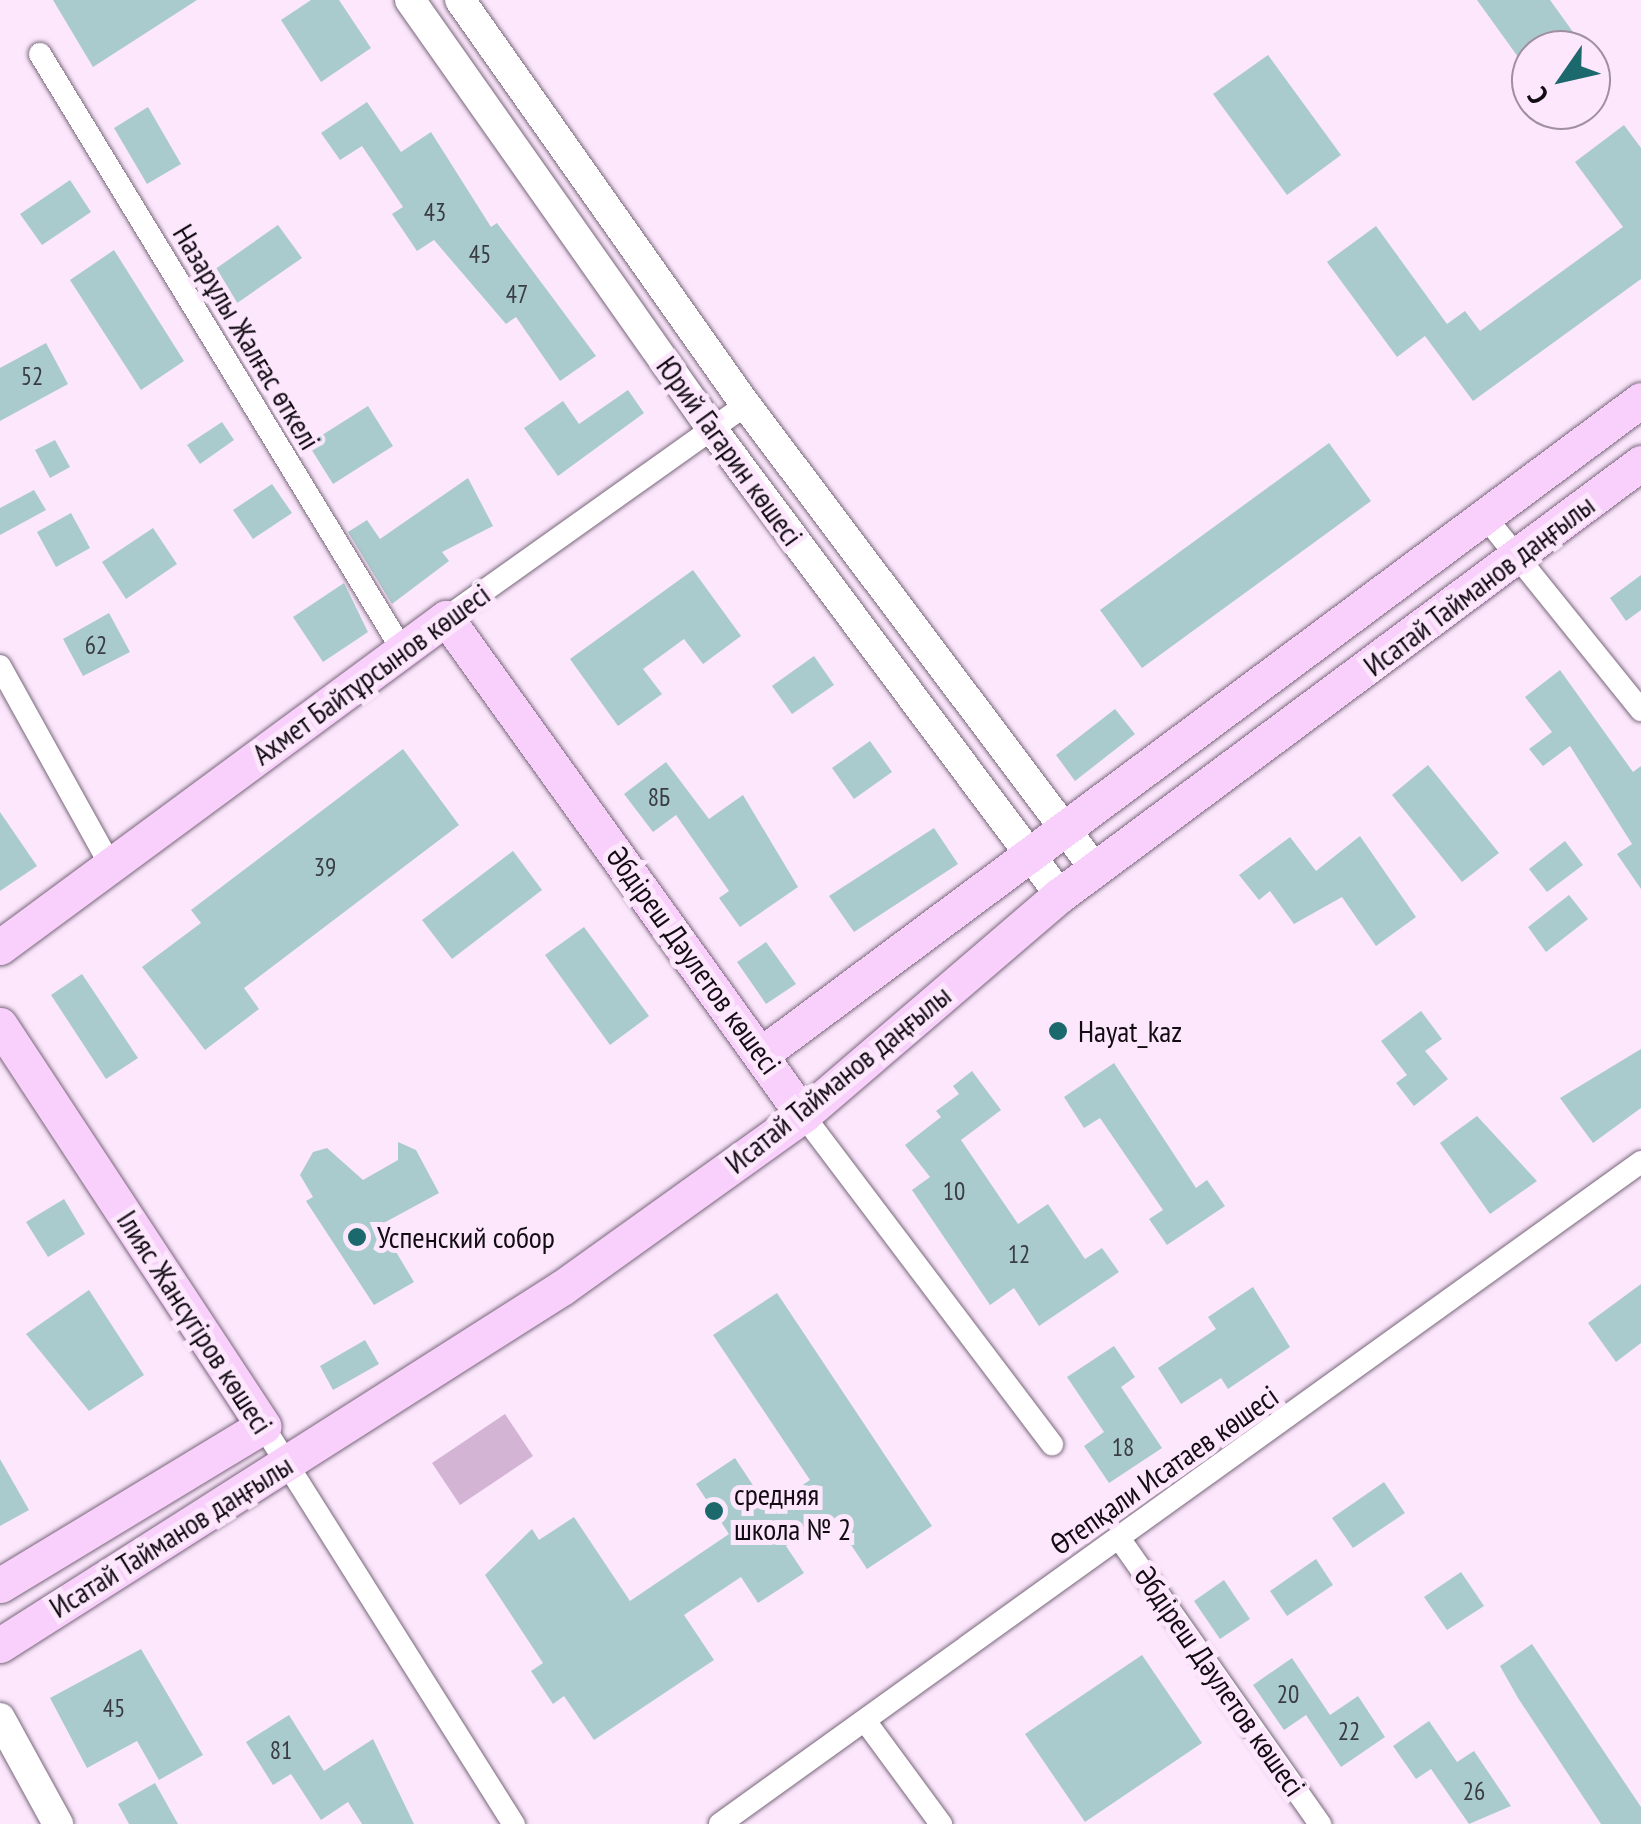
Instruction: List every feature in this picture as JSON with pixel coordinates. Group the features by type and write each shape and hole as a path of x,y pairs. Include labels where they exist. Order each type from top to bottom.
{"main road":[{"name":"Исатай Тайманов даңғылы","path":"763,1053 1067,832 1641,400"},
{"name":"Исатай Тайманов даңғылы","path":"0,1645 564,1287 803,1115 1060,895 1641,463"},
{"name":"Ахмет Байтұрсынов көшесі","path":"0,946 446,618"},
{"name":"Әбдіреш Дәулетов көшесі","path":"446,618 763,1053 803,1115"},
{"name":"Ілияс Жансүгіров көшесі","path":"0,1025 264,1426"},
{"name":"Исатай Тайманов даңғылы","path":"0,1585 264,1426"}],"street":[{"name":"Юрий Гагарин көшесі","path":"410,0 712,429 1060,895"},
{"name":"Юрий Гагарин көшесі","path":"460,0 746,406 1094,869"},
{"name":"Назарұлы Жалғас өткелі","path":"40,54 403,651"},
{"name":"Ахмет Байтұрсынов көшесі","path":"446,618 746,406"},
{"path":"1486,518 1641,710"},
{"path":"0,666 111,866"},
{"name":"Әбдіреш Дәулетов көшесі","path":"803,1115 1052,1444"},
{"name":"Өтепқали Исатаев көшесі","path":"720,1824 1641,1162"},
{"name":"Ілияс Жансүгіров көшесі","path":"264,1426 514,1824"},
{"name":"Әбдіреш Дәулетов көшесі","path":"1119,1538 1320,1824"},
{"path":"0,1718 58,1824"},
{"path":"866,1722 941,1824"}],"shaded area":[{"path":"505,1414 533,1456 460,1505 432,1463"}],"building":[{"path":"53,0 197,0 93,67"},
{"path":"311,0 339,0 371,48 321,82 281,20"},
{"path":"1477,0 1550,0 1572,30 1511,30 1511,47"},
{"path":"1268,55 1341,155 1287,195 1213,94"},
{"path":"367,102 401,152 431,132 491,227 497,223 596,356 560,381 516,317 506,324 434,240 417,251 392,214 403,207 362,146 340,160 321,133"},
{"path":"148,107 181,164 147,184 114,128"},
{"path":"1624,125 1641,148 1641,279 1473,401 1425,336 1397,357 1327,262 1376,226 1447,324 1465,311 1480,331 1623,227 1575,162"},
{"path":"70,180 91,212 42,245 20,214"},
{"path":"278,225 302,258 227,310 204,277"},
{"path":"114,250 184,361 141,390 70,280"},
{"path":"46,343 68,384 0,421 0,368"},
{"path":"628,390 644,413 558,476 524,428 563,401 579,424"},
{"path":"368,406 393,446 333,484 308,444"},
{"path":"222,422 234,440 200,464 187,445"},
{"path":"55,440 70,467 50,478 35,450"},
{"path":"1329,443 1371,501 1142,668 1100,610"},
{"path":"468,478 493,526 442,552 449,561 392,604 348,532 367,520 380,539"},
{"path":"272,484 292,513 253,539 233,510"},
{"path":"34,490 46,510 0,535 0,508"},
{"path":"71,513 90,548 56,567 37,532"},
{"path":"153,528 177,564 126,599 102,562"},
{"path":"693,570 741,636 703,664 684,639 643,669 662,694 618,726 570,659"},
{"path":"1641,575 1641,610 1626,621 1610,598"},
{"path":"344,583 368,632 323,662 293,617"},
{"path":"109,613 130,652 83,676 63,639"},
{"path":"814,656 834,685 792,714 772,686"},
{"path":"1560,670 1633,772 1641,766 1641,889 1617,854 1632,844 1570,746 1543,766 1529,749 1552,732 1525,697"},
{"path":"1115,709 1135,734 1075,781 1056,755"},
{"path":"870,741 892,772 854,799 832,768"},
{"path":"403,749 459,825 244,988 259,1009 205,1050 142,967 201,923 191,910"},
{"path":"666,762 709,819 743,795 798,887 740,927 719,898 729,891 676,815 653,832 624,794"},
{"path":"1428,765 1499,853 1462,882 1392,795"},
{"path":"0,812 37,866 0,891"},
{"path":"934,828 958,864 854,932 829,896"},
{"path":"1360,836 1416,917 1376,946 1342,897 1294,924 1270,891 1259,900 1239,875 1290,837 1316,871"},
{"path":"1565,841 1583,865 1547,892 1529,869"},
{"path":"513,851 542,890 452,959 422,920"},
{"path":"1569,895 1588,919 1546,952 1528,927"},
{"path":"584,927 649,1016 610,1045 545,955"},
{"path":"766,942 796,984 766,1004 737,962"},
{"path":"82,974 138,1058 106,1079 51,995"},
{"path":"1421,1011 1442,1039 1425,1051 1448,1079 1414,1106 1396,1083 1407,1075 1381,1041"},
{"path":"1641,1049 1641,1108 1593,1143 1560,1098"},
{"path":"1114,1063 1196,1188 1207,1180 1225,1206 1167,1245 1149,1219 1163,1210 1100,1118 1084,1128 1064,1097"},
{"path":"972,1071 1001,1110 961,1140 1018,1224 1048,1204 1085,1259 1102,1248 1119,1272 1039,1326 1014,1288 990,1305 912,1190 930,1177 905,1145 941,1117 936,1111 959,1094 953,1086"},
{"path":"1477,1116 1537,1181 1490,1214 1440,1143"},
{"name":"Успенский собор","path":"398,1142 416,1150 439,1193 380,1225 414,1282 374,1305 306,1201 313,1197 300,1175 313,1152 327,1148 363,1180 398,1160"},
{"path":"64,1199 85,1234 48,1257 26,1222"},
{"path":"1641,1284 1641,1343 1616,1362 1588,1323"},
{"path":"1253,1287 1290,1347 1228,1389 1221,1378 1181,1404 1158,1368 1216,1329 1208,1317"},
{"path":"89,1290 144,1375 89,1411 26,1334"},
{"path":"777,1293 932,1526 867,1569 832,1516 786,1546 804,1573 758,1603 741,1577 684,1615 714,1660 594,1740 564,1696 553,1704 531,1671 543,1663 485,1575 532,1529 539,1540 574,1517 630,1601 729,1534 696,1484 735,1458 768,1508 810,1480 713,1335"},
{"path":"365,1340 379,1364 333,1390 320,1366"},
{"path":"1114,1346 1135,1377 1121,1387 1162,1448 1109,1483 1084,1446 1104,1432 1067,1377"},
{"path":"0,1459 29,1510 0,1526"},
{"path":"1384,1482 1405,1513 1353,1548 1332,1518"},
{"path":"1316,1559 1333,1585 1287,1616 1270,1591"},
{"path":"1461,1572 1484,1606 1447,1630 1424,1597"},
{"path":"1224,1580 1250,1619 1220,1639 1194,1601"},
{"path":"1532,1644 1641,1807 1641,1824 1601,1824 1518,1698 1500,1666"},
{"path":"141,1649 203,1755 159,1780 137,1741 87,1768 50,1698"},
{"path":"1142,1655 1202,1743 1085,1822 1025,1734"},
{"path":"1292,1658 1330,1715 1358,1696 1385,1737 1341,1767 1306,1715 1284,1730 1253,1685"},
{"path":"289,1715 324,1771 373,1739 414,1824 362,1824 348,1802 321,1820 291,1774 273,1785 246,1742"},
{"path":"1429,1721 1457,1762 1474,1751 1511,1806 1469,1824 1431,1769 1416,1779 1393,1746"},
{"path":"155,1783 178,1824 129,1824 118,1804"}],"place":[{"name":"Hayat_kaz","path":"1058,1031"},
{"name":"Успенский собор","path":"357,1237"},
{"name":"cредняя школа № 2","path":"714,1511"}]}
